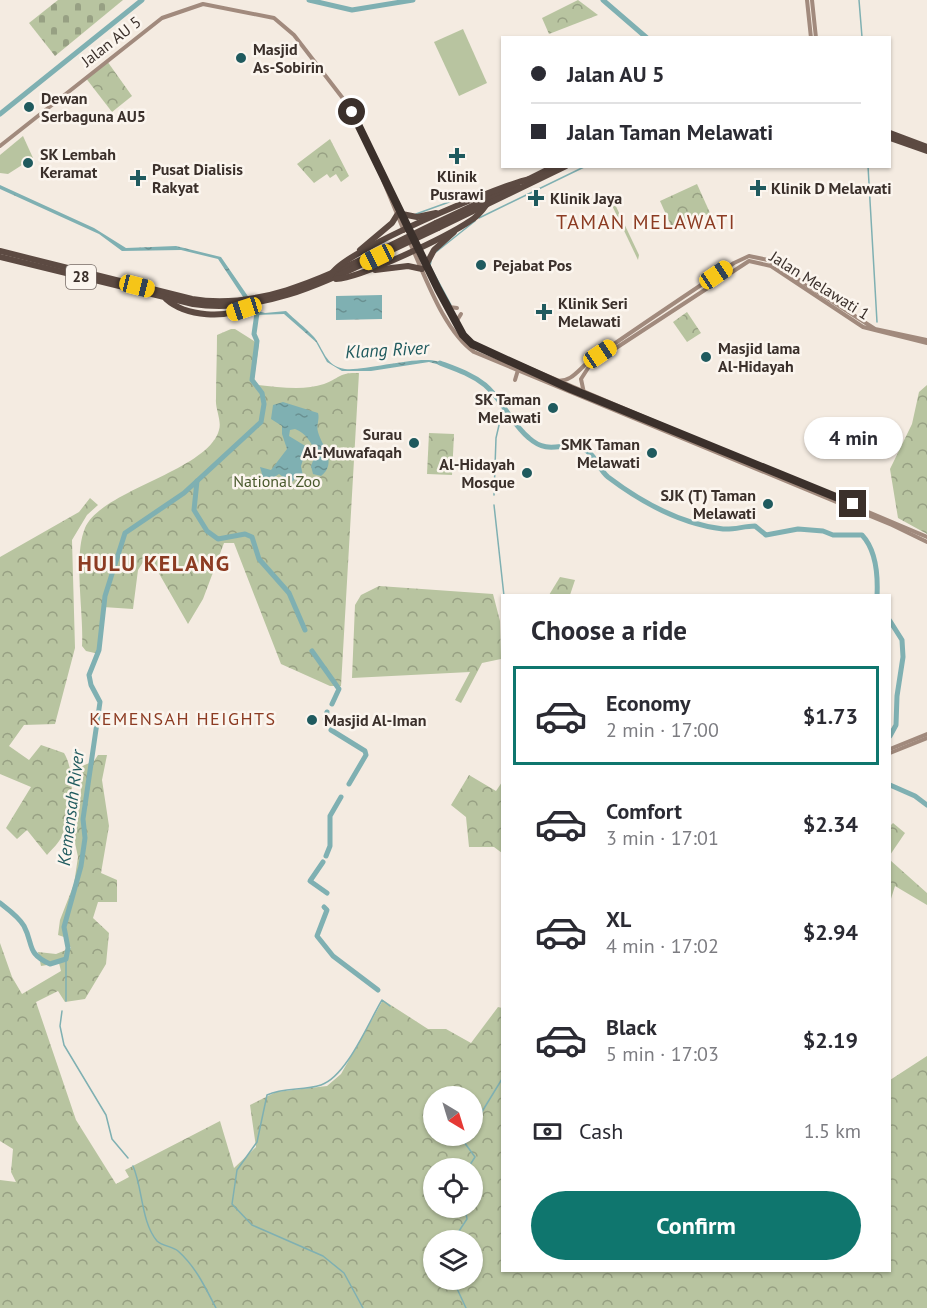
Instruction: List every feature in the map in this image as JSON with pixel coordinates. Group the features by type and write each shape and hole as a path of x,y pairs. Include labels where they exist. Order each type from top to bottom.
{"highway":[{"path":"891,133 927,149"},
{"path":"891,138 927,149"},
{"name":"28","path":"437,226 551,168"},
{"name":"28","path":"0,256 165,298 172,304 208,314 222,315 259,298 305,290 562,168"},
{"path":"487,204 478,215 461,226 400,256 368,271 346,278 332,277 334,268 383,241 513,182 530,178"},
{"path":"353,256 392,223 399,214 417,217 448,210"},
{"path":"426,221 420,228 422,235 428,239 435,239"},
{"path":"368,271 408,266 424,267 434,250 461,226"},
{"path":"383,241 400,240 403,246 400,256"},
{"name":"28","path":"0,251 192,299 243,304 259,298"}],"main road":[{"path":"807,0 811,36"},
{"path":"812,0 816,36"},
{"name":"Jalan AU 5","path":"0,146 153,23 196,6 208,5 274,18 294,35 348,105 424,267"},
{"name":"Jalan Melawati 1","path":"553,381 569,380 642,325 743,257 754,256 774,263 875,329 925,342"},
{"name":"Jalan Melawati 1","path":"584,394 581,379 590,365 749,261 771,266 863,327 925,342"},
{"path":"424,267 456,322 472,344 553,381 691,436 927,537"},
{"path":"424,267 462,343 474,352 892,525 927,542"},
{"path":"446,304 457,308"},
{"path":"456,322 461,314"},
{"path":"633,324 642,325"},
{"path":"515,364 518,371 515,380"},
{"path":"891,749 927,736"},
{"path":"891,753 927,736"}],"green space":[{"path":"58,0 123,0 55,56 29,23"},
{"path":"578,0 598,15 549,34 542,18"},
{"path":"463,29 487,83 459,96 434,42"},
{"path":"107,61 132,96 112,112 85,77"},
{"path":"23,136 33,158 8,174 0,173 0,155"},
{"path":"330,139 349,176 341,182 336,174 330,178 327,174 314,183 297,164"},
{"path":"697,184 710,213 673,230 660,201"},
{"path":"612,198 639,255 638,260 609,199"},
{"path":"687,312 701,333 687,342 673,322"},
{"name":"National Zoo","path":"235,329 259,344 254,379 258,385 308,387 324,384 343,374 359,373 341,686 330,686 281,664 234,543 224,543 203,599 188,624 153,563 145,559 138,570 133,609 103,607 99,654 86,651 82,646 79,569 85,528 95,515 111,502 176,469 196,457 211,444 220,426 216,403 217,335"},
{"path":"927,385 927,534 898,518 890,469 912,424 919,392"},
{"path":"429,433 454,434 452,475 427,474"},
{"path":"90,498 98,505 87,515 72,540 75,648 55,724 24,725 9,746 29,760 41,745 64,753 68,762 72,794 68,817 61,839 47,855 27,830 17,839 6,828 31,787 0,774 0,557 79,512"},
{"path":"560,577 575,580 570,594 550,594"},
{"path":"379,586 493,594 500,621 501,659 482,663 461,703 455,700 470,672 352,678 355,605 361,595"},
{"path":"98,755 107,755 102,780 109,826 101,873 117,880 117,902 98,902 93,918 109,933 106,964 85,999 65,1002 58,991 36,1002 76,1120 116,1184 129,1177 125,1170 220,1121 234,1168 256,1147 250,1105 276,1092 327,1086 341,1074 383,1000 428,1029 446,1029 471,1043 498,1007 501,1008 501,1272 891,1272 891,1079 927,1056 927,1308 0,1308 0,1180 16,1182 11,1172 13,1149 0,1141 0,943 12,977 22,994 61,971 59,963 41,966 38,952 56,954 71,948 64,937 58,935 60,920 74,884 78,857 74,838 81,793 80,767 94,761"},
{"path":"469,775 496,791 501,784 501,852 494,847 469,847 466,817 451,805"},
{"path":"893,823 905,833 891,854 891,825"},
{"path":"891,861 927,893 927,905 895,886 891,899"}],"water":[{"path":"0,185 94,228 126,248 176,246 221,257 258,311 265,313 286,311 314,337 329,361 338,367 355,369 428,360 444,366 429,362 371,371 342,371 327,362 316,342 284,314 255,315 218,259 181,250 122,251 99,234 0,189"},
{"path":"382,295 382,319 336,320 336,296"},
{"path":"283,402 318,413 318,432 329,460 326,471 321,476 313,474 311,466 316,453 312,445 305,435 295,429 290,430 289,436 307,447 301,466 303,476 297,477 291,483 279,474 273,478 272,483 264,481 260,467 271,470 287,449 282,426 271,419 273,405"}],"waterway":[{"path":"0,114 142,0"},
{"path":"309,0 352,10 413,0"},
{"path":"603,0 645,36"},
{"path":"859,0 862,36"},
{"path":"479,218 582,168"},
{"path":"868,168 877,322"},
{"path":"416,214 463,197"},
{"path":"436,252 475,221"},
{"path":"431,261 430,266 451,305"},
{"name":"Kemensah River","path":"0,903 22,923 37,956 50,964 66,959 68,948 64,927 81,866 85,838 83,819 100,702 91,685 89,675 99,650 105,596 125,533 184,493 261,422 264,404 262,393 252,380 257,341 254,334 257,313"},
{"name":"Klang River","path":"440,363 469,375 485,385 523,432 537,444 551,447 577,446 584,449 608,477 634,495 676,517 723,529 755,526 766,535 798,529 823,531 833,535 862,535 873,556 877,594"},
{"path":"494,495 496,438 503,408"},
{"path":"197,481 194,510 207,531 218,539 245,534 252,537 259,559 289,593 305,630"},
{"path":"494,505 504,594"},
{"name":"Klang River","path":"891,623 902,640 903,657 897,696 896,725 891,734"},
{"path":"312,651 339,689 332,704"},
{"path":"325,719 327,712"},
{"path":"331,730 365,751 366,755 349,784"},
{"name":"Klang River","path":"891,785 915,796 927,805"},
{"path":"326,856 330,846 330,816 341,797"},
{"path":"323,862 310,881 327,893"},
{"path":"324,907 327,910 317,936 333,956 378,990"},
{"path":"66,959 66,1001"},
{"path":"363,1308 344,1273 323,1256 252,1225 232,1204 237,1170 257,1142 267,1095 314,1087 331,1080 348,1060 382,1000 390,1006"},
{"path":"62,1011 60,1026 64,1045 106,1115 112,1139 128,1158"},
{"path":"483,1110 501,1081"},
{"path":"467,1146 474,1158"},
{"path":"133,1166 145,1215 152,1233 157,1241 178,1251 190,1264 216,1308"},
{"path":"460,1230 467,1218"},
{"path":"458,1290 466,1308"}],"place":[{"name":"Masjid As-Sobirin","path":"241,58"},
{"name":"Dewan Serbaguna AU5","path":"29,107"},
{"name":"Klinik Pusrawi","path":"457,156"},
{"name":"SK Lembah Keramat","path":"28,163"},
{"name":"Pusat Dialisis Rakyat","path":"138,178"},
{"name":"Klinik D Melawati","path":"758,188"},
{"name":"Klinik Jaya","path":"536,198"},
{"name":"Pejabat Pos","path":"481,265"},
{"name":"Klinik Seri Melawati","path":"544,312"},
{"name":"Masjid lama Al-Hidayah","path":"706,357"},
{"name":"SK Taman Melawati","path":"553,408"},
{"name":"Surau Al-Muwafaqah","path":"414,443"},
{"name":"SMK Taman Melawati","path":"652,453"},
{"name":"Al-Hidayah Mosque","path":"527,473"},
{"name":"SJK (T) Taman Melawati","path":"768,504"},
{"name":"Masjid Al-Iman","path":"312,720"}],"district":[{"name":"TAMAN MELAWATI","path":"646,222"},
{"name":"HULU KELANG","path":"154,563"},
{"name":"KEMENSAH HEIGHTS","path":"183,719"}],"route":[{"path":"352,112 383,180 438,289 463,335 472,344 571,389 853,504"}]}
